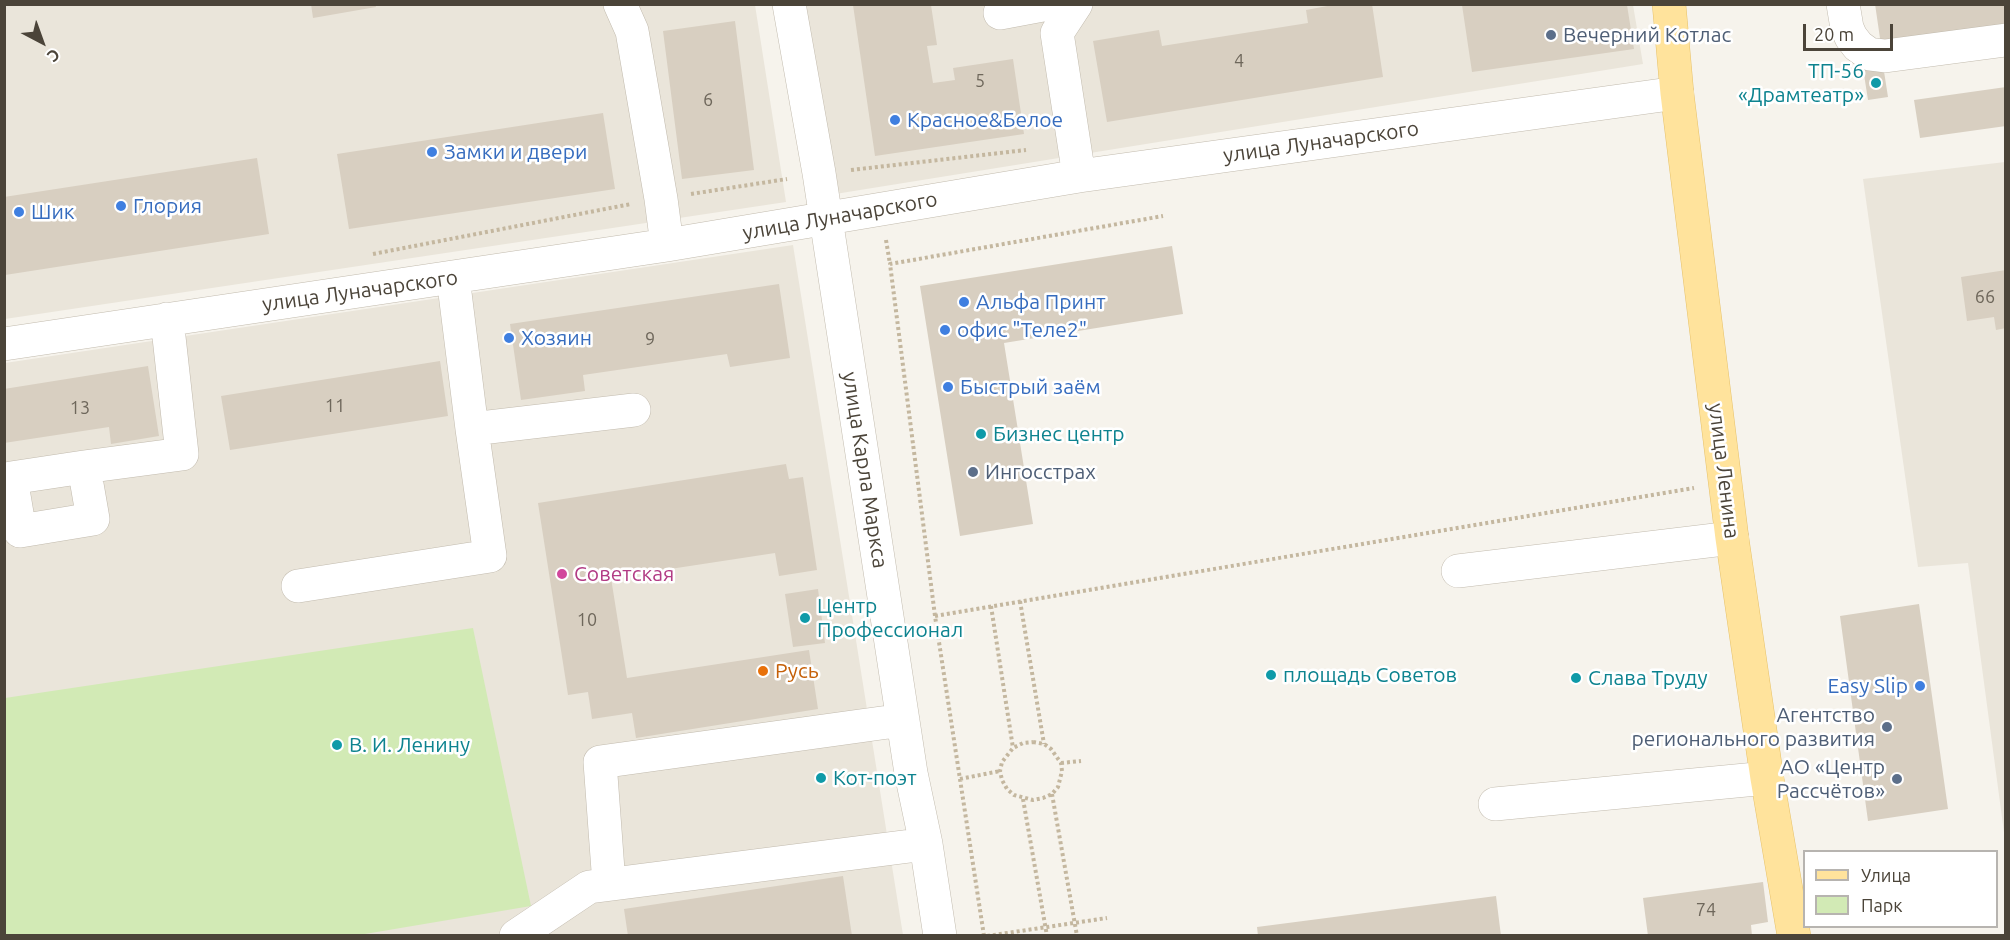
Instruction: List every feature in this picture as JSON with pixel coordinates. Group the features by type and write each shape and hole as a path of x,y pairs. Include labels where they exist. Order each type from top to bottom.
{"main road":[{"name":"улица Ленина","path":"1669,4 1677,93 1732,538 1767,778 1794,936"}],"street":[{"path":"621,4 632,31 667,245"},
{"name":"улица Карла Маркса","path":"789,4 819,173 911,773 926,844 940,936"},
{"path":"1000,13 1048,4"},
{"path":"1076,4 1057,33 1079,176"},
{"path":"1843,4 1851,37 1869,54 1885,56 2006,40"},
{"name":"улица Луначарского","path":"4,344 667,245 1079,176 1677,93"},
{"path":"298,586 490,556 453,278"},
{"path":"84,467 182,454 167,319"},
{"path":"472,429 634,410"},
{"path":"1458,571 1732,538"},
{"path":"609,884 600,762 903,720"},
{"path":"1495,804 1767,778"},
{"path":"516,936 560,922 590,887 926,844"}],"path":[{"path":"847,160 849,171 880,209 890,264 935,616 986,936 1107,918"},
{"path":"890,264 1163,216"},
{"path":"935,616 1701,487"},
{"path":"1020,601 1044,744"},
{"path":"991,606 1013,748"},
{"path":"1033,742 1044,744 1057,755 1061,763 1061,780 1052,794 1033,800 1023,799 1008,789 1002,780 1000,771 1002,762 1013,748 1023,743 1033,742"},
{"path":"1061,763 1081,761"},
{"path":"960,779 1000,771"},
{"path":"1052,794 1077,936"},
{"path":"1023,799 1047,936"}],"shaded area":[{"path":"5,5 755,5 786,202 5,319"},
{"path":"799,5 1633,5 1643,64 829,195"},
{"path":"2005,162 2005,840 1968,563 1918,567 1863,179"},
{"path":"793,245 903,935 5,936 5,363"}],"green space":[{"path":"473,628 531,906 359,935 5,935 5,698"}],"building":[{"path":"311,4 375,4 376,7 313,18"},
{"path":"1338,4 1372,4 1383,77 1107,122 1093,41 1159,30 1162,46 1308,23 1306,10"},
{"path":"1875,4 2006,4 2006,27 1881,45"},
{"path":"853,5 931,5 937,45 927,46 933,83 955,80 953,68 1013,59 1024,134 875,156"},
{"path":"1462,5 1627,5 1634,49 1472,72"},
{"path":"735,21 754,170 682,179 663,31"},
{"name":"ТП-56 «Драмтеатр»","path":"1883,65 1888,97 1868,100 1863,68"},
{"path":"2006,87 2006,126 1920,138 1914,100"},
{"path":"603,113 615,189 349,229 337,154"},
{"path":"257,158 269,234 5,275 4,197"},
{"name":"Бизнес центр","path":"1172,246 1183,314 1004,343 1033,524 960,536 920,286"},
{"path":"2006,270 2006,328 1996,330 1994,317 1967,321 1961,277"},
{"path":"779,284 790,358 730,367 727,354 583,375 585,391 521,400 510,324"},
{"path":"440,361 448,416 230,450 221,396"},
{"path":"148,366 159,436 111,444 109,427 4,443 4,389"},
{"path":"786,464 789,479 803,477 817,570 779,576 775,553 611,578 627,678 809,650 818,709 636,738 632,713 592,719 588,692 568,695 538,503"},
{"name":"Центр Профессионал","path":"818,589 825,643 793,647 785,594"},
{"path":"1919,604 1948,809 1868,821 1840,616"},
{"path":"843,876 852,936 628,936 624,909"},
{"path":"1763,882 1768,922 1751,925 1752,936 1648,936 1643,898"},
{"path":"1496,896 1501,936 1258,936 1257,927"}],"place":[{"name":"Вечерний Котлас","path":"1551,35"},
{"name":"ТП-56 «Драмтеатр»","path":"1876,83"},
{"name":"Красное&Белое","path":"895,120"},
{"name":"Замки и двери","path":"432,152"},
{"name":"Глория","path":"121,206"},
{"name":"Шик","path":"19,212"},
{"name":"Альфа Принт","path":"964,302"},
{"name":"офис \"Теле2\"","path":"945,330"},
{"name":"Хозяин","path":"509,338"},
{"name":"Быстрый заём","path":"948,387"},
{"name":"Бизнес центр","path":"981,434"},
{"name":"Ингосстрах","path":"973,472"},
{"name":"Советская","path":"562,574"},
{"name":"Центр Профессионал","path":"805,618"},
{"name":"Русь","path":"763,671"},
{"name":"площадь Советов","path":"1271,675"},
{"name":"Слава Труду","path":"1576,678"},
{"name":"Easy Slip","path":"1920,686"},
{"name":"Агентство регионального развития","path":"1887,727"},
{"name":"В. И. Ленину","path":"337,745"},
{"name":"Кот-поэт","path":"821,778"},
{"name":"АО «Центр Рассчётов»","path":"1897,779"}]}
